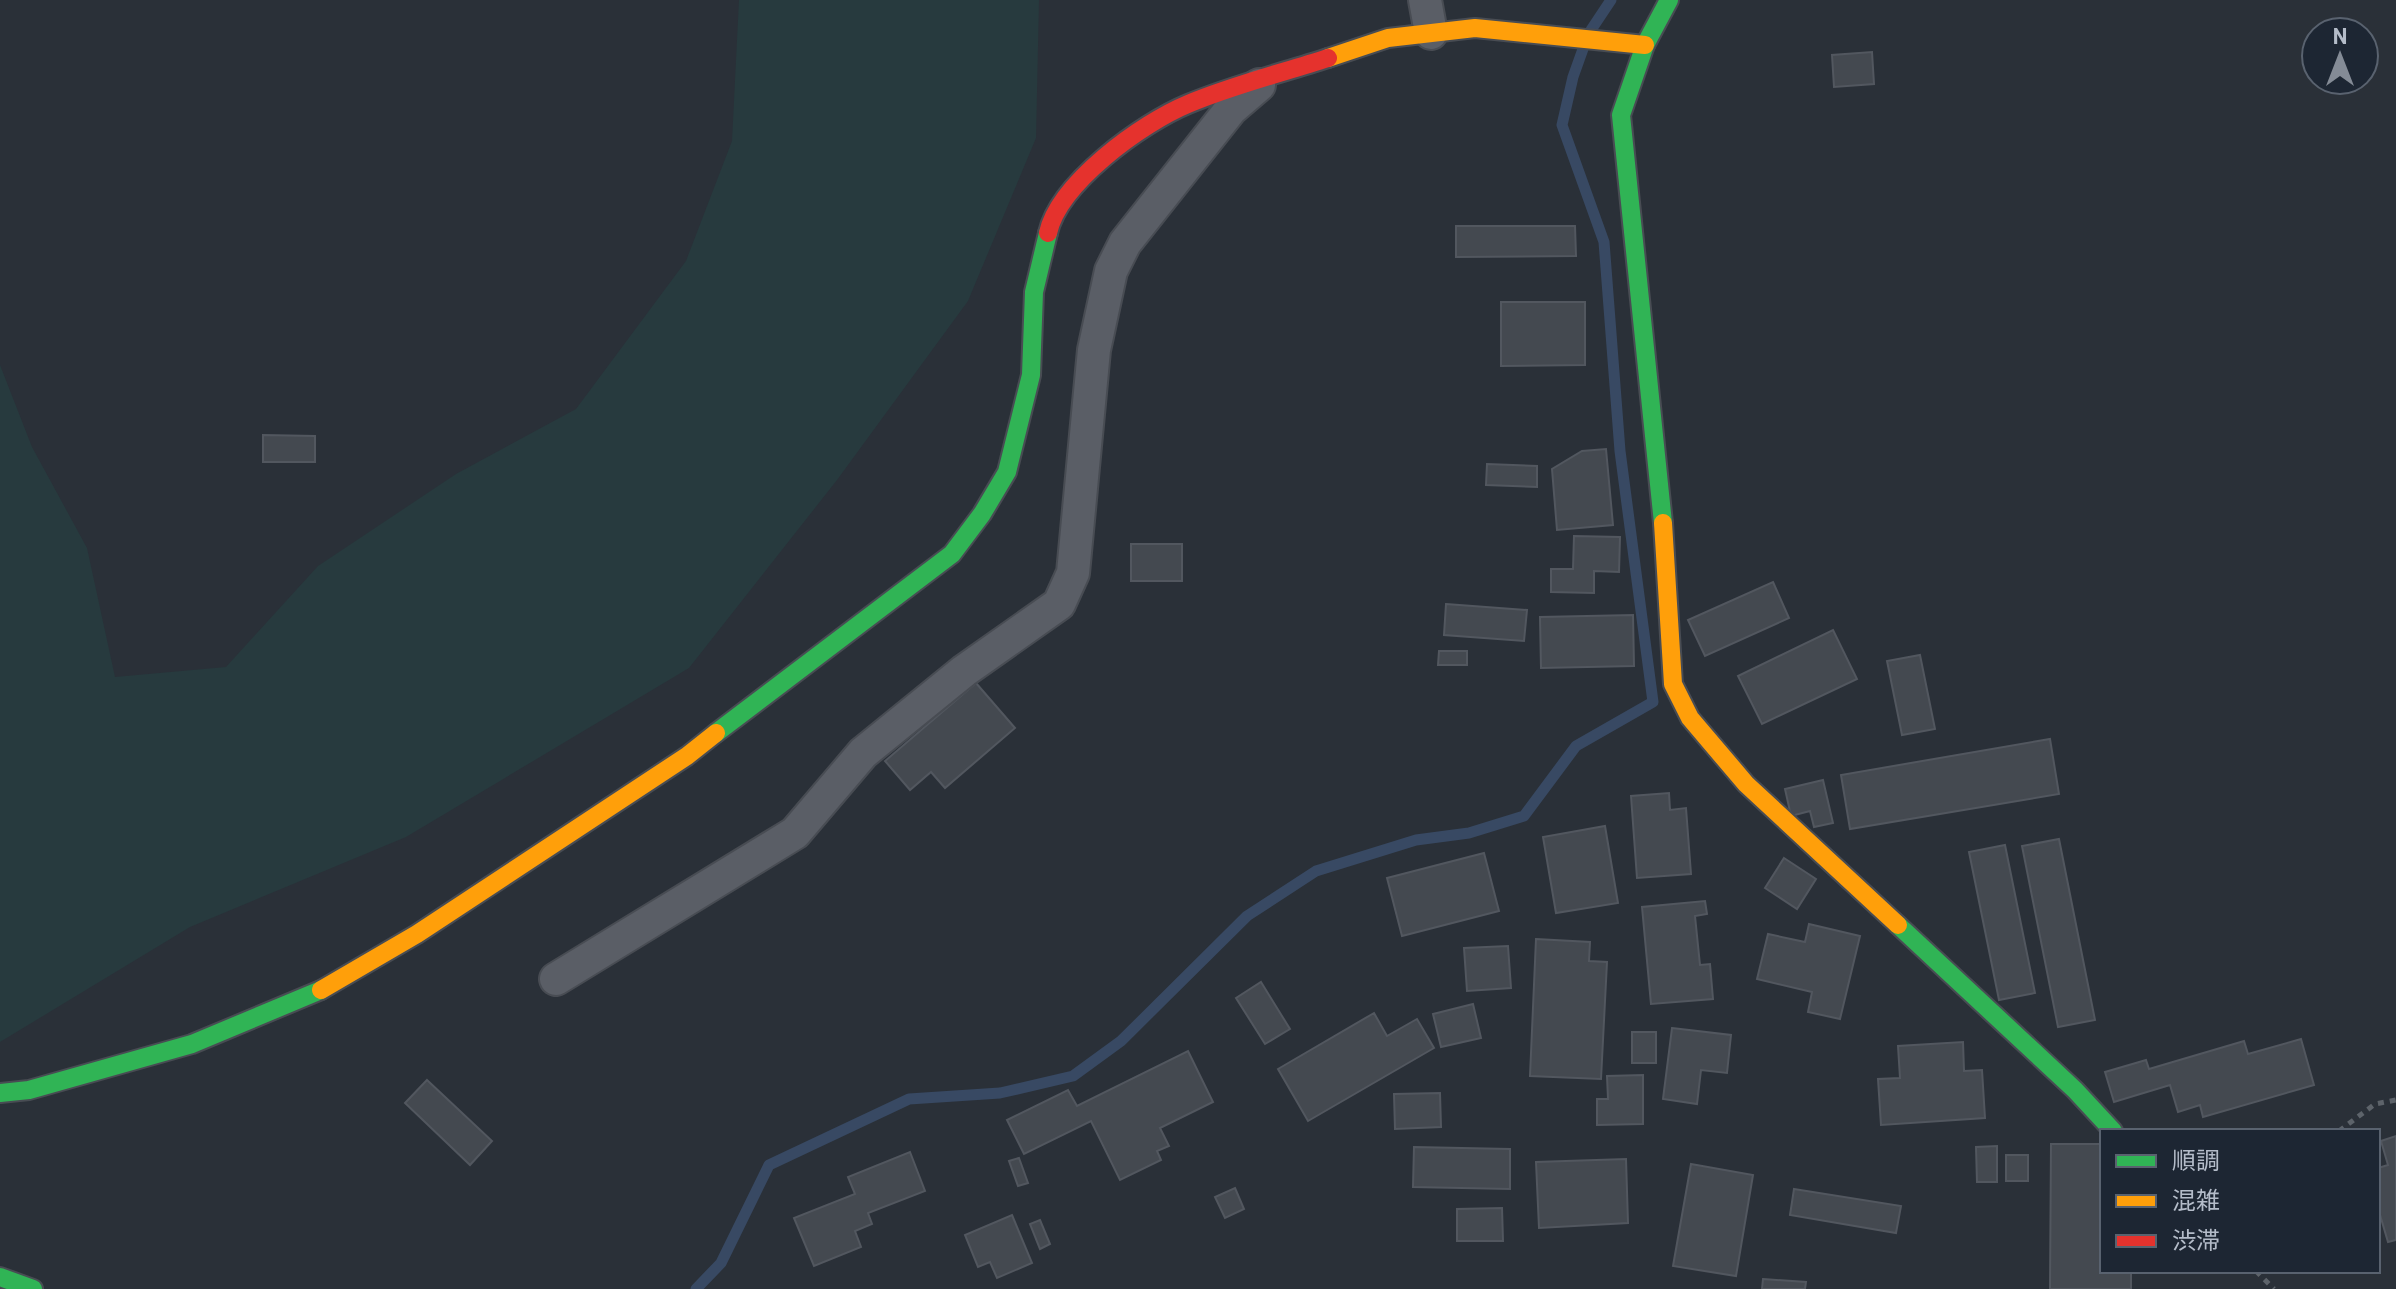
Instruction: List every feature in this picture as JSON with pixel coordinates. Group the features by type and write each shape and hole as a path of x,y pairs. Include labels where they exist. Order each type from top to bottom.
{"street":[{"path":"1425,0 1431,33"},
{"path":"1669,0 1645,45 1621,115 1663,522 1673,684 1690,718 1746,784 2075,1090 2111,1129"},
{"path":"0,1093 29,1090 192,1044 323,989 417,934 687,756 952,554 982,514 1007,472 1031,375 1034,292 1051,218 1083,174 1140,132 1187,104 1388,38 1475,28 1645,45"},
{"path":"556,979 795,833 863,753 964,671 1059,604 1073,573 1094,350 1111,271 1125,243 1231,109 1269,77"},
{"path":"0,1277 33,1289"}],"path":[{"path":"2342,1129 2375,1104 2396,1100"},
{"path":"2258,1273 2274,1289"}],"green space":[{"path":"739,0 1039,0 1036,138 968,301 837,480 689,668 406,837 190,927 0,1042 0,365 32,447 87,548 115,677 226,667 318,566 456,474 576,409 686,261 732,141"}],"building":[{"path":"1872,52 1874,84 1834,87 1832,55"},
{"path":"1456,226 1575,226 1576,256 1456,257"},
{"path":"1501,302 1585,302 1585,365 1501,366"},
{"path":"263,435 315,436 315,462 263,462"},
{"path":"1606,449 1613,525 1557,530 1552,469 1582,451"},
{"path":"1487,464 1537,466 1537,487 1486,485"},
{"path":"1574,536 1620,537 1619,572 1594,571 1594,593 1551,592 1551,569 1573,569"},
{"path":"1131,544 1182,544 1182,581 1131,581"},
{"path":"1773,582 1789,618 1705,656 1688,620"},
{"path":"1446,604 1527,610 1524,641 1444,635"},
{"path":"1633,615 1634,666 1541,668 1540,617"},
{"path":"1833,630 1857,679 1762,724 1738,676"},
{"path":"1439,651 1467,651 1467,665 1438,665"},
{"path":"1920,655 1935,729 1902,735 1887,661"},
{"path":"976,683 1015,728 945,788 931,772 910,790 885,761"},
{"path":"2050,739 2059,794 1850,829 1841,775"},
{"path":"1823,780 1833,823 1814,827 1810,811 1791,816 1785,789"},
{"path":"1669,793 1670,810 1686,808 1691,874 1637,878 1631,796"},
{"path":"1605,826 1618,903 1556,913 1543,837"},
{"path":"2059,839 2095,1020 2058,1027 2022,846"},
{"path":"2005,845 2035,993 1999,1000 1969,852"},
{"path":"1484,853 1499,911 1402,936 1387,878"},
{"path":"1784,858 1816,879 1797,909 1765,888"},
{"path":"1705,901 1707,914 1695,916 1700,965 1710,964 1713,999 1651,1004 1642,907"},
{"path":"1809,924 1860,936 1840,1019 1808,1012 1812,992 1757,979 1768,934 1805,942"},
{"path":"1536,939 1590,942 1589,961 1607,962 1601,1079 1530,1076"},
{"path":"1508,946 1511,988 1467,991 1464,948"},
{"path":"1261,982 1290,1029 1265,1044 1236,998"},
{"path":"1473,1004 1481,1038 1441,1047 1433,1014"},
{"path":"1374,1013 1387,1036 1417,1019 1434,1048 1308,1121 1278,1069"},
{"path":"1672,1028 1731,1035 1727,1073 1701,1070 1697,1104 1663,1099"},
{"path":"1632,1032 1656,1032 1656,1063 1632,1063"},
{"path":"2301,1039 2314,1085 2203,1117 2200,1105 2178,1112 2170,1085 2114,1102 2105,1072 2146,1060 2149,1069 2244,1041 2248,1054"},
{"path":"1963,1042 1964,1071 1982,1070 1985,1118 1881,1125 1878,1079 1900,1078 1898,1046"},
{"path":"1188,1051 1213,1102 1160,1128 1169,1146 1157,1151 1161,1160 1120,1180 1091,1121 1024,1154 1007,1120 1068,1090 1077,1106"},
{"path":"1643,1075 1643,1124 1597,1125 1597,1099 1608,1099 1607,1076"},
{"path":"427,1080 492,1141 470,1165 405,1103"},
{"path":"1440,1093 1441,1127 1395,1129 1394,1094"},
{"path":"2396,1136 2396,1240 2388,1242 2380,1215 2380,1167 2388,1165 2381,1141"},
{"path":"2051,1144 2100,1144 2100,1273 2131,1273 2131,1289 2050,1289"},
{"path":"1997,1146 1997,1182 1977,1182 1976,1147"},
{"path":"1414,1147 1510,1149 1510,1189 1413,1187"},
{"path":"910,1152 925,1191 868,1213 872,1224 855,1231 861,1247 814,1266 794,1218 855,1194 848,1177"},
{"path":"2006,1155 2028,1155 2028,1181 2006,1181"},
{"path":"1019,1158 1028,1183 1018,1186 1009,1161"},
{"path":"1626,1159 1628,1223 1539,1228 1536,1162"},
{"path":"1691,1164 1753,1175 1736,1276 1673,1266"},
{"path":"1235,1188 1244,1209 1225,1218 1215,1197"},
{"path":"1794,1189 1901,1206 1896,1233 1790,1215"},
{"path":"1502,1208 1503,1241 1457,1241 1457,1209"},
{"path":"1012,1215 1032,1263 997,1278 990,1262 978,1267 965,1235"},
{"path":"1040,1220 1050,1244 1040,1249 1030,1224"},
{"path":"1763,1279 1806,1282 1805,1289 1762,1289"}],"waterway":[{"path":"1591,30 1611,0"},
{"path":"696,1289 721,1263 769,1165 909,1099 1000,1093 1073,1076 1121,1041 1247,916 1316,871 1416,840 1469,833 1524,816 1576,746 1653,702 1620,451 1604,242 1562,125 1583,49"}],"traffic: fast":[{"path":"1663,523 1621,115 1645,45 1669,0"},
{"path":"716,733 952,554 982,514 1007,472 1031,375 1034,292 1048,233"},
{"path":"1898,925 2075,1090 2111,1129"},
{"path":"0,1093 29,1090 192,1044 321,990"},
{"path":"0,1277 33,1289"}],"traffic: slow":[{"path":"1328,58 1388,38 1475,28 1645,45"},
{"path":"1663,523 1673,684 1690,718 1746,784 1898,925"},
{"path":"321,990 417,934 687,756 716,733"}],"traffic: jam":[{"path":"1048,233 1055,214 1085,175 1148,125 1205,97 1328,58"}]}
